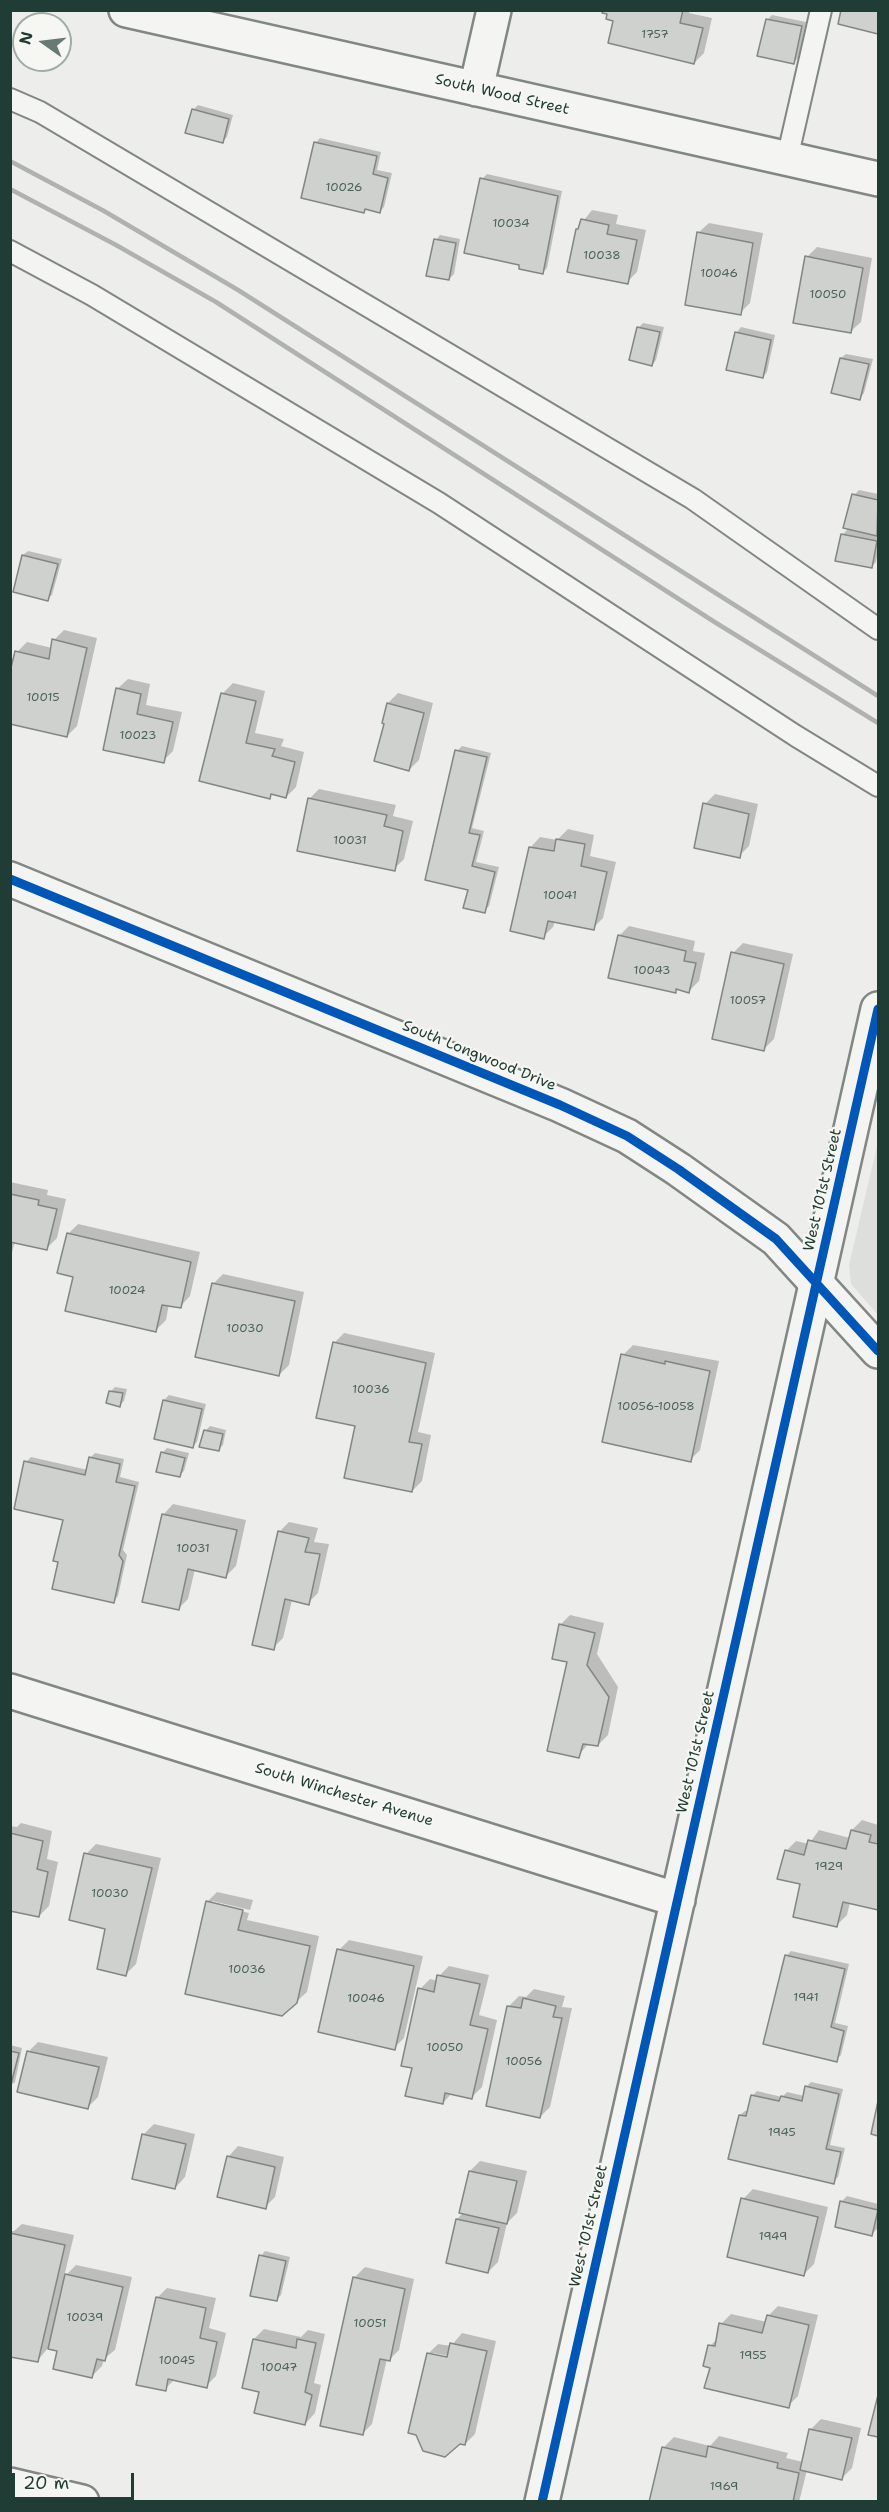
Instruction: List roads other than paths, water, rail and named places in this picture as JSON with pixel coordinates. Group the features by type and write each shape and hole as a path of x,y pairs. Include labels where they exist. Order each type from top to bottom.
{"street":[{"name":"South Wood Street","path":"126,10 879,179"},
{"path":"476,89 494,10"},
{"name":"South Longwood Drive","path":"10,879 549,1101 627,1136 678,1169 776,1239 879,1351"},
{"name":"West 101st Street","path":"542,2502 879,1009"},
{"name":"South Winchester Avenue","path":"10,1691 678,1900"},
{"path":"10,2485 82,2502"}],"lane":[{"path":"787,159 821,10"},
{"path":"10,99 50,118 693,499 879,629"},
{"path":"10,251 92,295 439,503 795,736 879,786"}],"railway":[{"path":"10,161 104,211 238,290 878,696"},
{"path":"10,189 116,245 216,302 713,621 878,723"}]}
